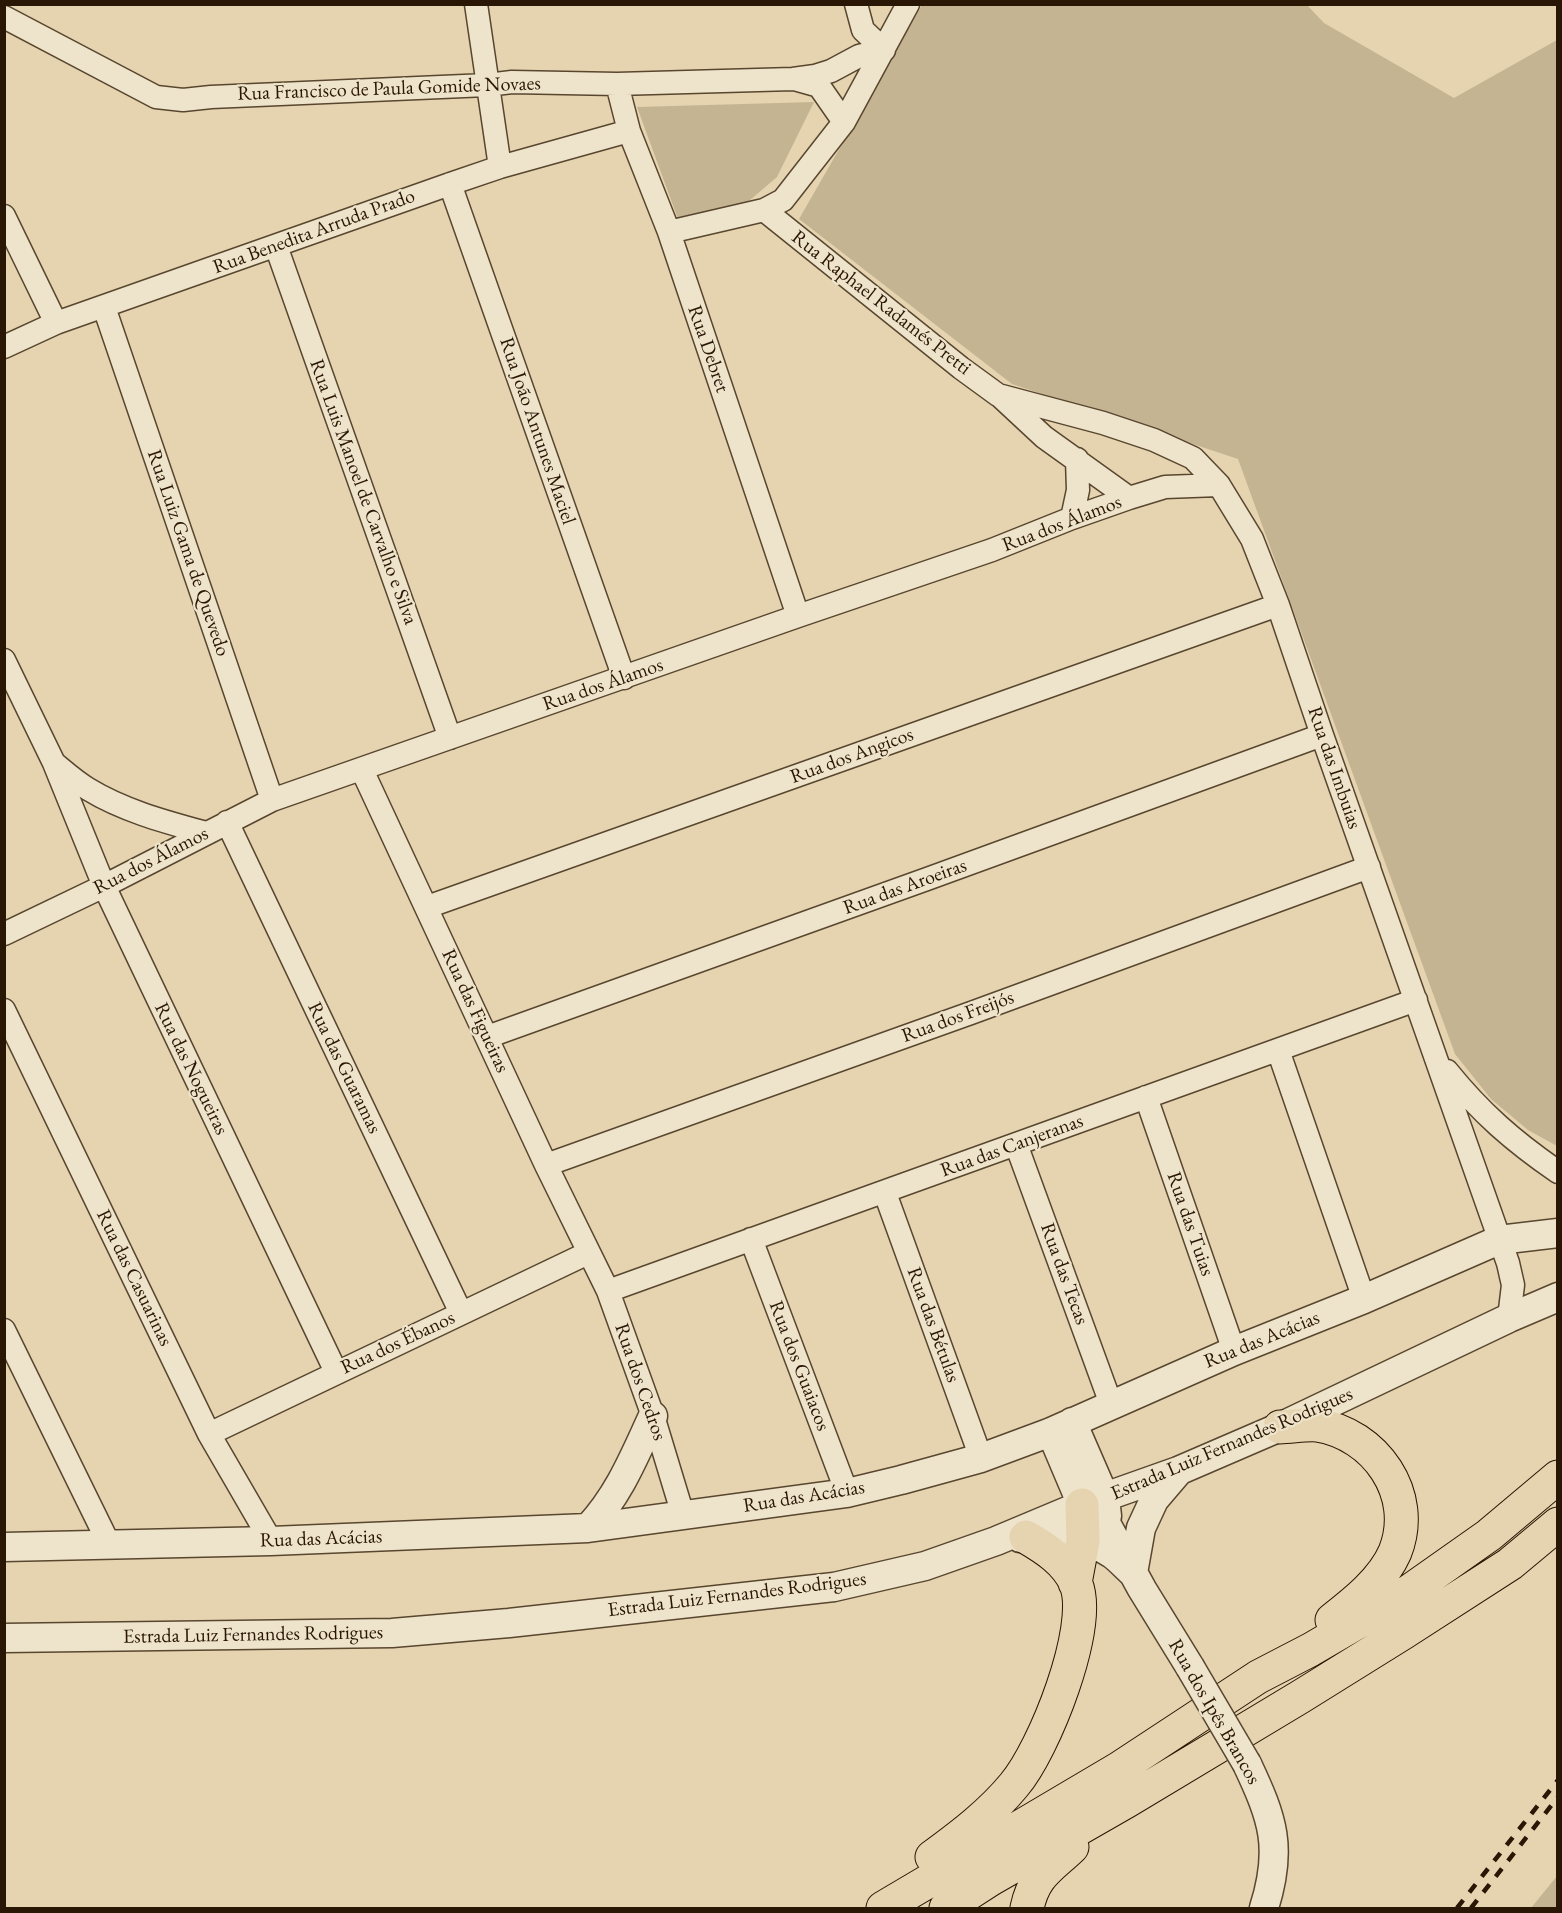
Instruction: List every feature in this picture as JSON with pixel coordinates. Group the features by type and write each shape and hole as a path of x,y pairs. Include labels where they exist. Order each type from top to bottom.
{"highway":[{"path":"883,1908 1118,1769 1258,1677 1339,1615 1366,1591 1384,1570 1395,1552 1400,1527 1399,1503 1394,1483 1382,1461 1363,1443 1337,1431 1315,1425 1280,1427"},
{"path":"1258,1677 1310,1650 1401,1597 1489,1535 1557,1477"},
{"path":"1076,1583 1096,1534 1094,1502"},
{"path":"946,1908 1300,1697 1510,1564 1557,1524"},
{"path":"863,1908 993,1809 1017,1782 1056,1708 1070,1667 1079,1623 1076,1583 1065,1567 1051,1554 1011,1539"},
{"path":"1027,1908 1031,1890 1045,1870 1094,1826 1127,1801"}],"street":[{"path":"476,4 500,167"},
{"path":"856,4 863,30 884,50"},
{"path":"669,232 764,210 783,200 844,122 908,4"},
{"name":"Rua Francisco de Paula Gomide Novaes","path":"4,17 156,97 183,100 512,82 617,84 793,79 815,76 859,56 884,50"},
{"name":"Rua Francisco de Paula Gomide Novaes","path":"793,79 819,86 844,122"},
{"name":"Rua Debret","path":"617,84 628,131 669,232 798,615"},
{"name":"Rua Benedita Arruda Prado","path":"4,347 56,323 450,184 500,167 628,131"},
{"name":"Rua João Antunes Maciel","path":"450,184 624,678"},
{"name":"Rua Raphael Radamés Pretti","path":"764,210 998,395 1044,437 1130,498"},
{"path":"4,216 56,323"},
{"name":"Rua Luis Manoel de Carvalho e Silva","path":"276,246 450,738"},
{"name":"Rua Luiz Gama de Quevedo","path":"104,307 272,800"},
{"name":"Rua Raphael Radamés Pretti","path":"998,395 1103,423 1154,440 1193,458 1219,484"},
{"path":"1072,518 1078,490 1077,459"},
{"name":"Rua dos Álamos","path":"4,934 272,800 798,615 992,550 1130,498 1165,487 1219,484"},
{"name":"Rua das Imbuias","path":"1219,484 1252,538 1278,605 1437,1058 1508,1263 1513,1285 1509,1318"},
{"name":"Rua dos Angicos","path":"427,907 1278,605"},
{"name":"Rua das Nogueiras","path":"4,660 54,763 104,886 336,1372"},
{"name":"Rua das Aroeiras","path":"487,1037 1322,735"},
{"path":"54,763 86,788 111,801 156,819 207,833"},
{"name":"Rua das Figueiras","path":"362,770 588,1253"},
{"name":"Rua das Guaramas","path":"227,822 461,1313"},
{"name":"Rua dos Freijós","path":"546,1165 1369,867"},
{"name":"Rua das Canjeranas","path":"608,1291 1416,1000"},
{"name":"Rua das Casuarinas","path":"4,1010 209,1434 271,1541"},
{"path":"1278,1050 1364,1299"},
{"name":"Rua das Imbuias","path":"1437,1058 1470,1099 1504,1133 1557,1172"},
{"name":"Rua das Tuias","path":"1146,1097 1234,1350"},
{"name":"Rua das Tecas","path":"1016,1144 1112,1404"},
{"name":"Rua das Bétulas","path":"885,1193 981,1458"},
{"name":"Rua das Acácias","path":"4,1547 271,1541 588,1528 847,1493 981,1458 1062,1427 1234,1350 1364,1299 1499,1240 1557,1233"},
{"name":"Rua dos Guaiacos","path":"751,1239 847,1493"},
{"name":"Rua dos Ébanos","path":"209,1434 588,1253"},
{"name":"Rua dos Cedros","path":"588,1253 608,1291 653,1416 683,1515"},
{"name":"Estrada Luiz Fernandes Rodrigues","path":"4,1638 392,1633 509,1623 834,1587 926,1566 1011,1539 1094,1502 1178,1471 1280,1427 1557,1297"},
{"path":"4,1330 110,1546"},
{"path":"588,1528 606,1509 624,1479 653,1416"},
{"path":"1062,1427 1094,1502"},
{"path":"1133,1573 1141,1528 1154,1500 1178,1471"},
{"name":"Rua dos Ipês Brancos","path":"1011,1539 1096,1534 1111,1554 1133,1573 1247,1764 1263,1799 1272,1824 1273,1836 1273,1867 1264,1908"}],"shaded area":[{"path":"922,5 1307,5 1324,23 1454,98 1557,40 1557,1146 1528,1130 1491,1099 1455,1054 1238,459 1012,384 799,219"},
{"path":"814,102 777,177 736,212 678,219 637,107"},
{"path":"1557,1876 1557,1908 1531,1908"}],"railway":[{"path":"1457,1908 1558,1780"},
{"path":"1471,1908 1558,1797"}]}
